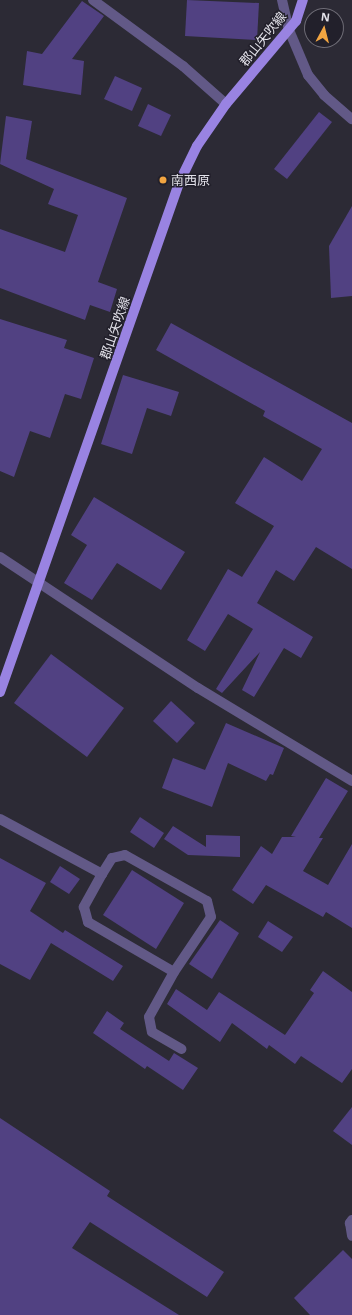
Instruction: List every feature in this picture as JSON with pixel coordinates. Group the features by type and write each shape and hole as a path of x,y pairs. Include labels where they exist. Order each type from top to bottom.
{"main road":[{"name":"郡山矢吹線","path":"0,692 179,183 198,146 226,104 296,21 303,0"}],"street":[{"path":"93,0 183,66 226,104"},
{"path":"282,0 289,30 308,75 324,95 352,119"},
{"path":"0,557 198,688 352,782"},
{"path":"0,818 102,874"},
{"path":"174,972 88,922 84,907 112,858 125,855 207,901 211,917 174,972 149,1017 152,1032 181,1049"},
{"path":"352,1220 350,1223 352,1236"}],"building":[{"path":"187,0 259,3 257,40 185,36"},
{"path":"82,1 104,16 72,59 84,61 81,95 23,85 27,51 42,54"},
{"path":"115,76 142,88 132,111 104,99"},
{"path":"148,104 171,115 161,136 138,126"},
{"path":"319,112 332,122 287,179 274,169"},
{"path":"6,116 32,121 26,159 127,198 98,282 117,289 110,312 90,305 85,320 0,288 0,229 65,252 78,215 48,204 54,189 0,164"},
{"path":"352,206 352,296 331,298 329,246"},
{"path":"0,319 67,340 64,348 94,358 81,399 65,394 50,438 30,431 14,477 0,471"},
{"path":"171,323 352,423 352,569 316,547 294,581 276,570 257,603 313,637 301,658 284,648 254,697 242,690 260,652 222,693 216,689 253,629 228,614 205,651 187,640 228,569 242,577 274,526 235,503 264,457 302,481 322,449 263,416 265,411 156,350"},
{"path":"123,375 179,392 171,416 147,408 132,454 101,444"},
{"path":"94,497 185,552 161,590 117,563 92,600 64,583 87,545 71,535"},
{"path":"51,654 124,708 87,757 14,703"},
{"path":"171,701 195,723 177,743 153,721"},
{"path":"226,723 284,748 273,775 270,774 266,781 228,763 212,807 162,788 173,758 205,770"},
{"path":"326,778 348,791 319,838 323,838 303,871 328,885 352,844 352,928 326,912 323,917 266,885 253,904 232,890 261,846 272,854 282,837 296,837 291,836"},
{"path":"140,817 164,833 154,848 130,832"},
{"path":"173,826 206,847 206,835 240,836 240,857 188,855 164,839"},
{"path":"0,858 46,883 30,911 63,933 65,930 123,966 113,981 51,943 30,980 0,964"},
{"path":"60,866 80,879 69,894 50,882"},
{"path":"132,870 184,903 156,949 103,915"},
{"path":"220,920 239,933 212,979 189,964"},
{"path":"268,921 293,937 282,952 258,937"},
{"path":"323,971 352,992 352,1069 342,1083 301,1056 295,1064 269,1045 267,1049 232,1023 220,1042 167,1004 176,989 207,1010 219,992 285,1035 314,993 310,990"},
{"path":"107,1011 124,1023 120,1029 169,1061 174,1053 198,1068 183,1090 147,1066 145,1069 93,1033"},
{"path":"352,1107 352,1145 333,1131"},
{"path":"0,1118 110,1191 107,1196 224,1272 207,1297 90,1222 72,1248 179,1315 0,1315"},
{"path":"343,1250 352,1259 352,1315 310,1315 294,1298"}],"place":[{"name":"南西原","path":"163,180"}]}
